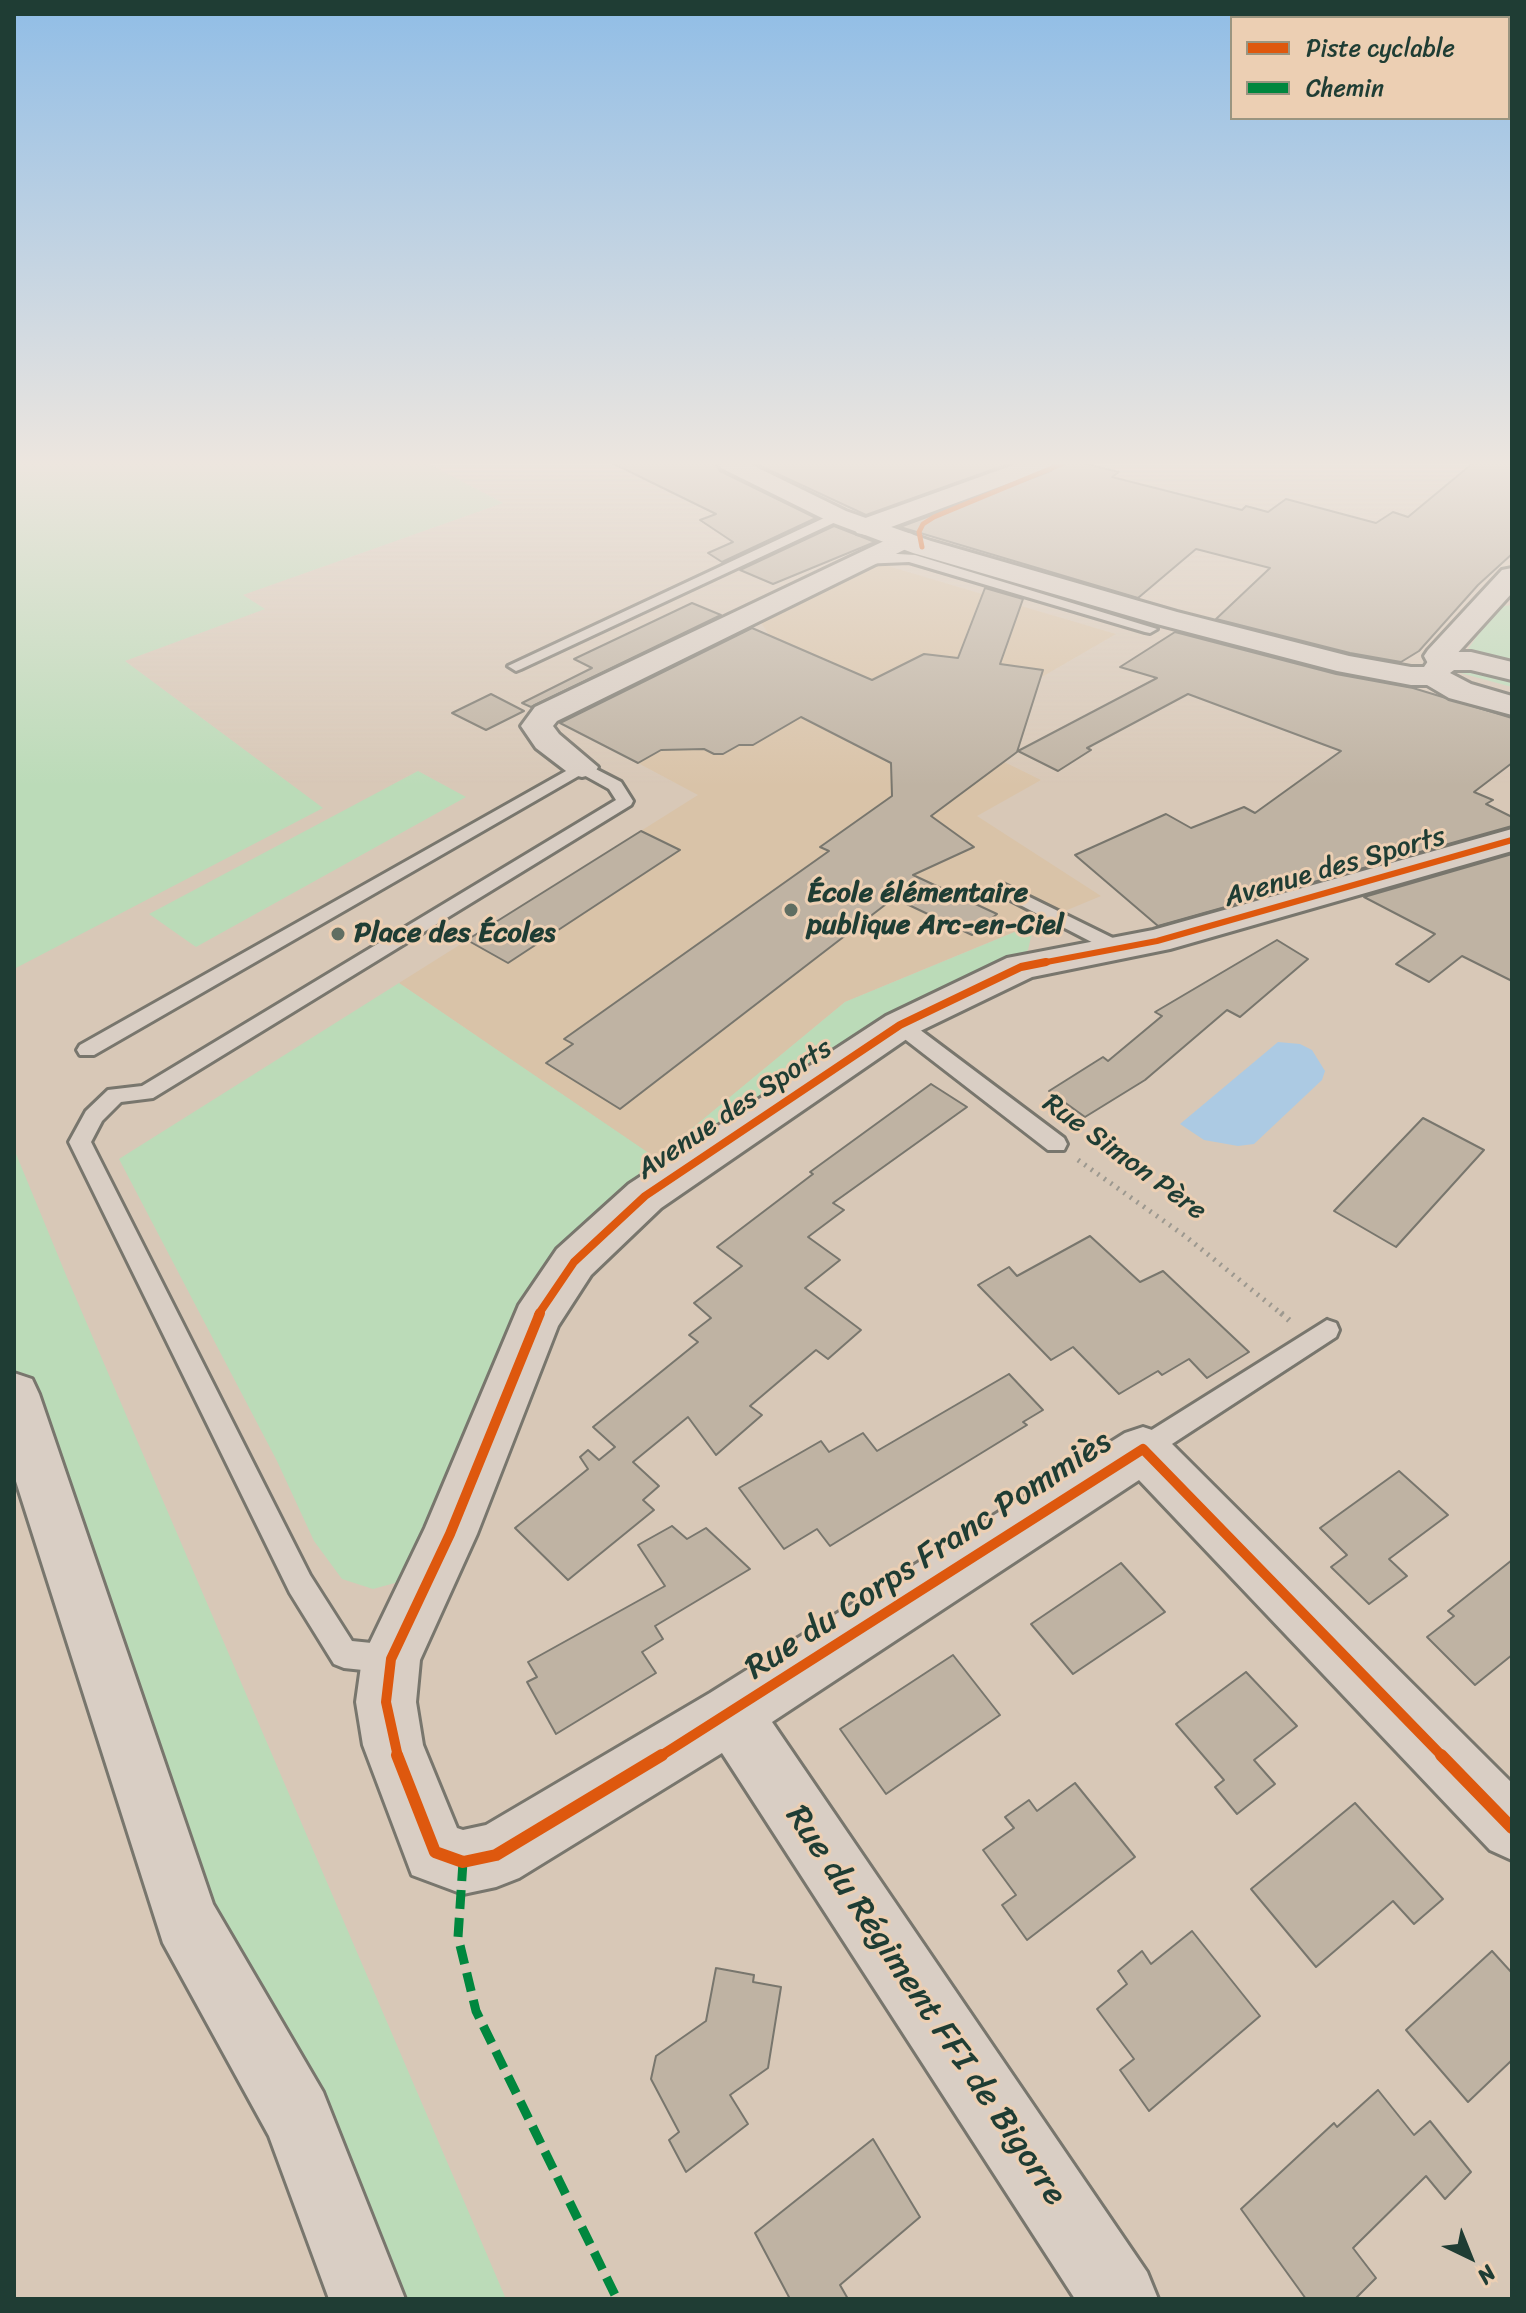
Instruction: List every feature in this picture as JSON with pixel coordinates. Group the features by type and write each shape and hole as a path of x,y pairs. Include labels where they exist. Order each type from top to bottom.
{"street":[{"path":"582,767 547,741 537,726 546,714 838,571"},
{"path":"986,571 1348,665 1411,676 1471,661 1512,671"},
{"path":"1437,669 1439,656 1512,576"},
{"path":"1437,669 1460,691 1512,706"},
{"name":"Avenue des Sports","path":"496,1855 463,1862 435,1852 393,1745 386,1702 391,1659 450,1534 536,1319 574,1262 645,1196 900,1025 1021,967 1157,941 1512,840"},
{"path":"14,1394 186,1920 298,2117 367,2299"},
{"name":"Rue du Corps Franc Pommiès","path":"496,1855 731,1714 1143,1449 1512,1828"},
{"name":"Rue du Régiment FFI de Bigorre","path":"731,1714 1120,2299"}],"lane":[{"path":"516,666 719,571"},
{"path":"1026,583 1150,629"},
{"path":"87,1050 582,767 615,786 625,801 146,1093 115,1095 94,1116 80,1142 300,1584 344,1654 391,1659"},
{"path":"1003,889 1116,947"},
{"name":"Rue Simon Père","path":"900,1025 1056,1144"},
{"path":"1143,1449 1320,1335"}],"shaded area":[{"name":"École élémentaire publique Arc-en-Ciel","path":"862,571 905,571 982,594 986,585 1024,596 1021,606 1116,634 1040,678 923,722 1041,780 977,816 1101,896 845,1002 656,1159 399,983 698,795 638,763 769,635 760,621"}],"green space":[{"path":"14,571 311,571 243,595 265,609 125,661 323,808 14,969"},
{"path":"1512,605 1512,687 1453,671 1497,607"},
{"path":"418,771 466,797 196,947 149,914"},
{"path":"1034,924 1028,950 1014,962 953,981 878,1022 641,1185 410,1572 395,1583 373,1589 342,1579 314,1541 277,1461 119,1159 399,983 656,1158 845,1002"},
{"path":"14,1149 506,2299 348,2299 14,1468"}],"water":[{"path":"1278,1042 1300,1044 1312,1050 1325,1071 1322,1080 1254,1144 1238,1146 1204,1140 1180,1124"}],"building":[{"path":"742,571 805,571 773,584"},
{"path":"1047,571 1170,571 1138,598"},
{"path":"1267,571 1493,571 1419,651 1401,662 1350,653 1216,619"},
{"path":"985,588 1023,599 1000,664 1043,670 1017,752 931,816 974,847 913,875 997,914 972,935 894,898 620,1109 546,1063 573,1044 564,1039 829,851 820,847 892,796 891,763 801,717 753,745 739,745 723,754 704,749 661,750 638,763 560,723 752,628 872,680 924,654 958,658"},
{"path":"692,603 721,615 531,707 522,703 592,668 574,659"},
{"path":"1175,632 1336,674 1413,688 1512,718 1512,763 1474,792 1493,800 1486,804 1512,817 1512,826 1158,926 1075,855 1166,814 1191,828 1244,807 1255,813 1341,751 1188,694 1087,748 1091,750 1058,771 1018,751 1157,678 1120,667"},
{"path":"491,694 524,711 486,730 452,713"},
{"path":"641,831 680,850 508,963 467,940"},
{"path":"1512,854 1512,981 1462,956 1429,982 1396,964 1435,934 1364,897"},
{"path":"1277,940 1308,959 1240,1017 1227,1010 1145,1080 1085,1117 1049,1091 1103,1057 1108,1061 1162,1016 1155,1012"},
{"path":"931,1084 967,1107 833,1203 844,1210 808,1237 840,1260 805,1288 861,1330 828,1359 816,1350 750,1406 762,1415 716,1455 688,1417 633,1462 659,1486 643,1500 654,1510 568,1580 515,1528 588,1469 580,1457 588,1450 599,1460 615,1447 593,1427 698,1342 689,1335 711,1318 694,1303 742,1266 717,1247 813,1174 810,1172"},
{"path":"1423,1118 1484,1150 1396,1247 1334,1211"},
{"path":"1090,1236 1140,1282 1163,1271 1249,1352 1207,1378 1189,1359 1162,1375 1158,1371 1119,1394 1073,1347 1051,1360 978,1285 1009,1267 1017,1276"},
{"path":"1009,1374 1043,1410 1023,1422 1027,1425 830,1546 817,1529 784,1549 739,1488 821,1441 829,1452 863,1433 877,1451"},
{"path":"1399,1471 1448,1515 1389,1559 1407,1576 1369,1604 1331,1567 1347,1555 1320,1528"},
{"path":"672,1526 687,1539 706,1528 750,1569 655,1626 663,1639 642,1652 656,1673 556,1734 527,1682 537,1677 528,1662 665,1586 638,1545"},
{"path":"1512,1560 1512,1655 1475,1685 1427,1637 1454,1616 1448,1611"},
{"path":"1121,1563 1165,1612 1073,1674 1031,1624"},
{"path":"953,1655 1000,1715 886,1794 840,1729"},
{"path":"1246,1672 1297,1726 1254,1760 1275,1784 1237,1814 1215,1787 1224,1780 1176,1724"},
{"path":"1075,1783 1135,1857 1027,1940 1002,1905 1016,1895 983,1850 1014,1828 1005,1817 1029,1800 1037,1811"},
{"path":"1355,1803 1443,1899 1414,1924 1393,1901 1316,1967 1251,1889"},
{"path":"1192,1931 1260,2016 1149,2111 1120,2070 1134,2059 1097,2009 1127,1984 1118,1971 1142,1951 1151,1964"},
{"path":"1492,1951 1512,1973 1512,2060 1468,2102 1406,2030"},
{"path":"716,1968 754,1975 753,1982 781,1987 768,2068 730,2095 748,2124 686,2172 669,2140 679,2132 651,2079 656,2056 706,2021"},
{"path":"1378,2090 1414,2135 1430,2121 1471,2172 1445,2199 1426,2176 1353,2248 1376,2278 1355,2299 1306,2299 1241,2209 1334,2123 1337,2127"},
{"path":"873,2139 920,2217 840,2285 848,2299 790,2299 755,2233"}],"marked path":[{"path":"463,1862 458,1937 476,2011 617,2299"}],"cycle path":[{"path":"1512,840 1157,941 1021,967 900,1025 645,1196 574,1262 536,1319 450,1534 391,1659 386,1702 393,1745 435,1852 463,1862 496,1855 731,1714 1143,1449 1512,1828"}],"place":[{"name":"École élémentaire publique Arc-en-Ciel","path":"791,910"},
{"name":"Place des Écoles","path":"338,934"}]}
